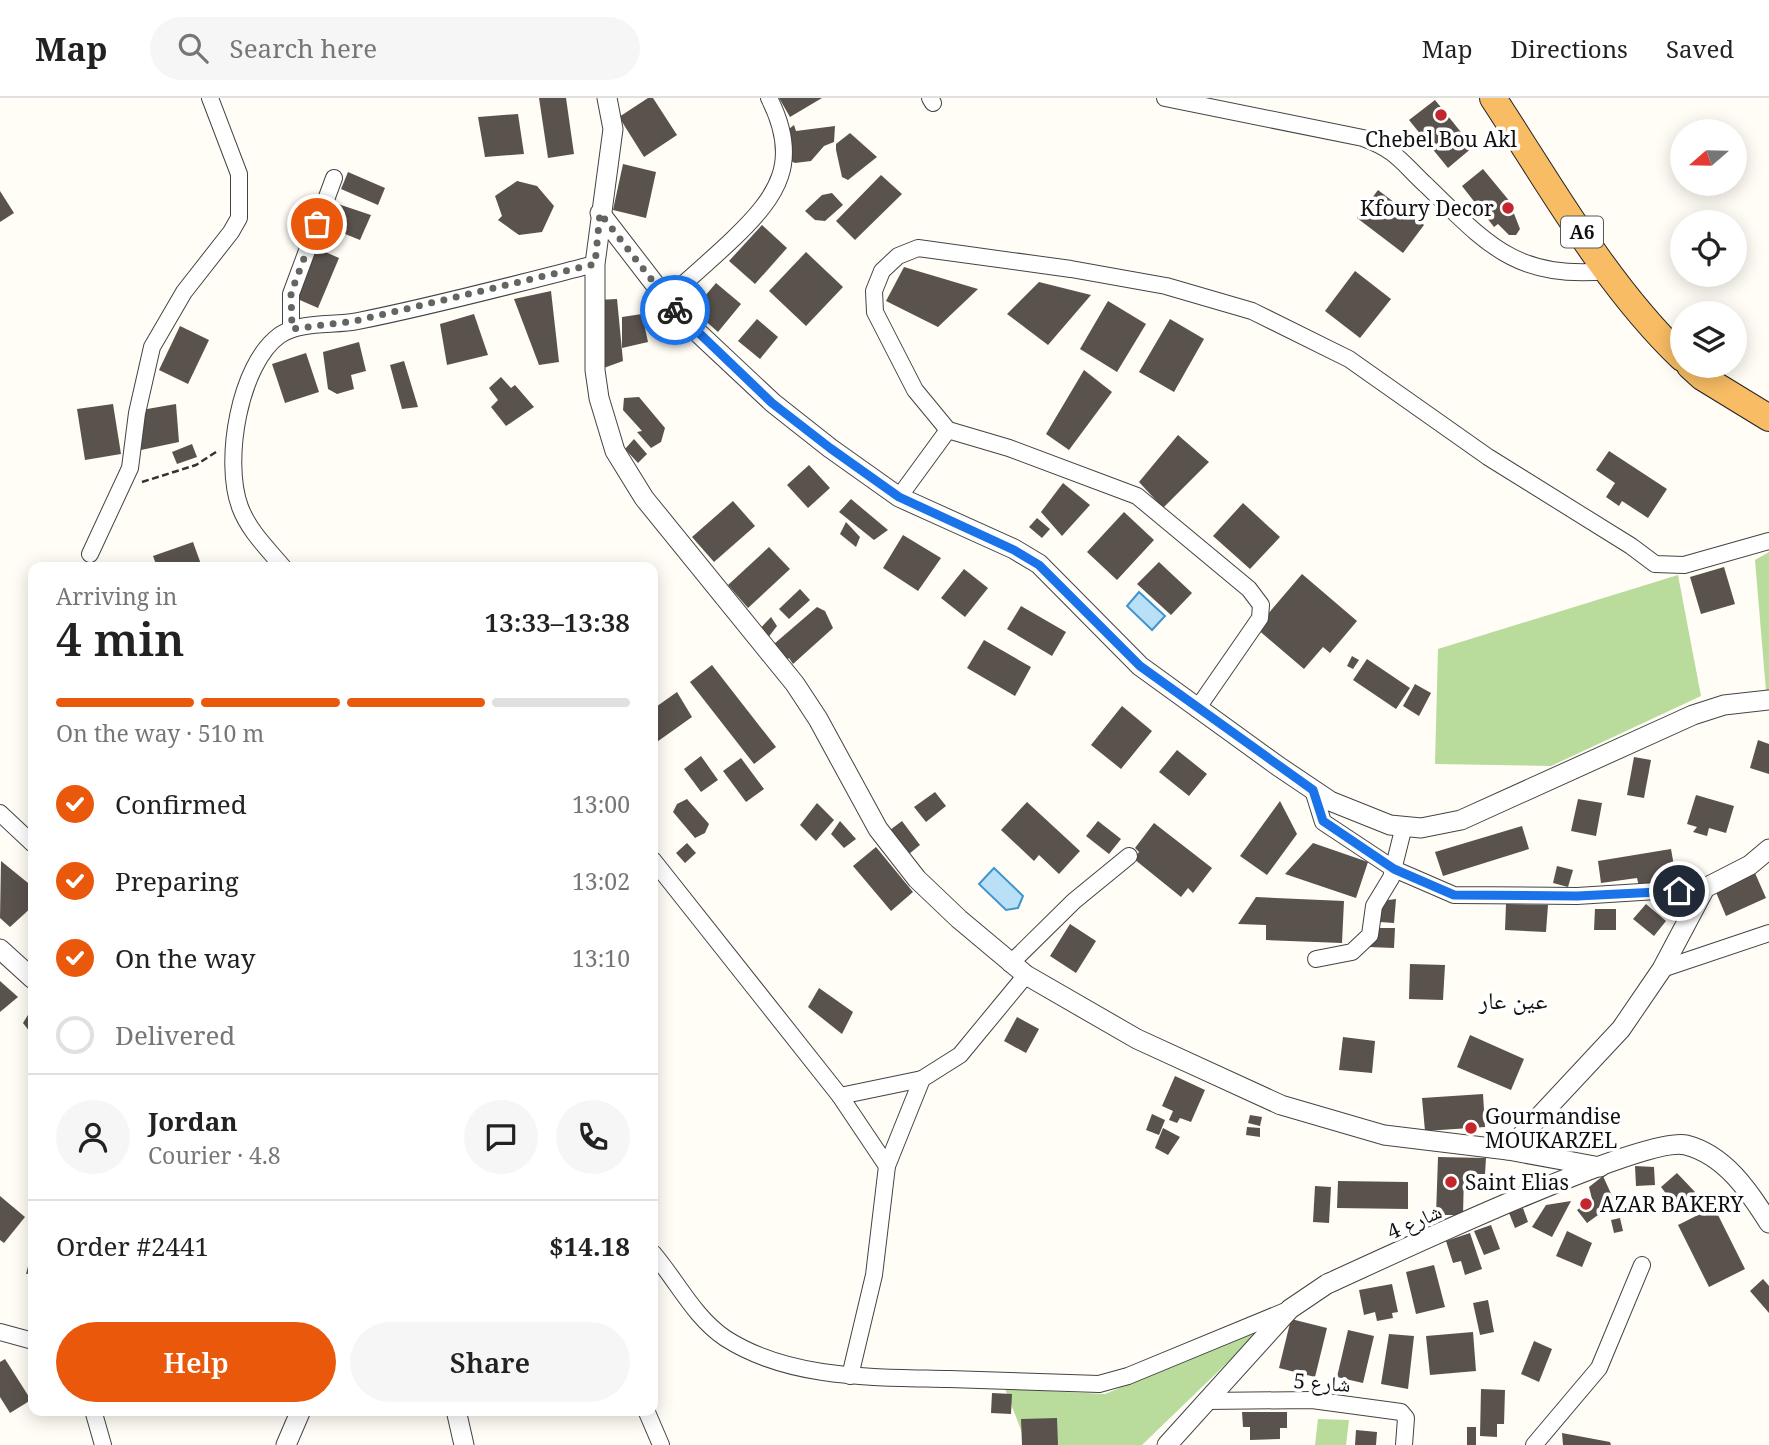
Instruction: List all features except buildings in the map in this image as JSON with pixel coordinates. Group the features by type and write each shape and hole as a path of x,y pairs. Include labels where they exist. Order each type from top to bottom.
{"highway":[{"name":"A6","path":"1493,98 1608,271 1649,327 1670,347"},
{"path":"1704,378 1769,418"}],"street":[{"path":"90,554 123,488 136,443 137,413 152,347 184,292 232,232 239,218 239,174 210,98"},
{"path":"665,300 756,216 775,193 782,170 784,143 769,98"},
{"path":"1165,98 1363,138 1389,148 1464,220 1518,263 1539,270 1573,274 1608,271"},
{"path":"610,99 613,129 610,167 600,213 595,264 596,370 599,398 615,451 628,475 795,684 818,719 878,829 909,869 959,919 1018,969 1137,1039 1281,1105 1384,1135 1508,1150 1600,1167"},
{"path":"292,329 291,293 334,178"},
{"path":"600,213 665,300 772,403 899,497 1014,550 1039,565 1140,666 1330,801 1390,825 1439,826 1461,820 1693,715 1724,705 1769,700"},
{"path":"1197,709 1262,614 1261,605 1250,589 1137,496 1022,453 948,430 915,390 875,312 874,292 882,271 898,256 918,248 1071,269 1166,286 1252,311 1349,359 1488,457 1631,546 1654,564 1684,565 1769,541"},
{"path":"280,562 253,531 240,506 234,476 234,440 248,380 258,358 280,335 292,329 355,321 595,264"},
{"path":"899,497 948,430"},
{"path":"1313,790 1323,821 1394,869 1454,895 1577,896 1705,888 1760,863 1769,849"},
{"path":"0,813 28,839"},
{"path":"1316,959 1359,948 1370,935 1374,906 1394,869 1404,826"},
{"path":"840,1096 922,1079 960,1055 1018,969 1074,901 1129,856"},
{"path":"658,866 840,1096 887,1166"},
{"path":"1508,1150 1621,1029 1661,969 1705,888"},
{"path":"1661,969 1769,933"},
{"path":"0,949 28,974"},
{"path":"850,1376 874,1275 887,1166 922,1079"},
{"name":"شارع 4","path":"1167,1445 1290,1309 1327,1284 1600,1167 1646,1150 1684,1144 1709,1154 1751,1194 1769,1223"},
{"path":"658,1260 696,1312 724,1337 749,1350 785,1362 850,1376 1099,1384 1128,1376 1290,1309"},
{"path":"1534,1445 1600,1368 1642,1265"},
{"path":"0,1332 28,1339"},
{"name":"شارع 5","path":"1205,1401 1312,1400 1401,1412 1406,1418 1404,1445"},
{"path":"95,1416 103,1445"},
{"path":"286,1445 298,1416"},
{"path":"457,1416 464,1445"},
{"path":"649,1416 661,1445"}],"path":[{"path":"123,488 196,465 234,440"}],"green space":[{"path":"1769,552 1769,691 1766,691 1755,560"},
{"path":"1678,575 1701,696 1551,766 1435,764 1438,649"},
{"path":"1262,1329 1142,1445 1027,1445 1005,1389 1105,1394"},
{"path":"1318,1419 1349,1420 1346,1445 1315,1445"}],"water":[{"path":"1139,592 1165,616 1152,630 1127,606"},
{"path":"994,868 1023,896 1018,908 1006,910 979,884"}],"way so far":[{"path":"317,224 291,293 289,307 292,329 355,321 439,303 595,264 600,213 675,310"}],"place":[{"name":"Chebel Bou Akl","path":"1441,115"},
{"name":"Kfoury Decor","path":"1508,208"},
{"name":"Gourmandise MOUKARZEL","path":"1471,1128"},
{"name":"Saint Elias","path":"1451,1182"},
{"name":"AZAR BAKERY","path":"1586,1204"}],"district":[{"name":"عين عار","path":"1513,999"}],"route":[{"path":"675,310 772,403 899,497 1014,550 1039,565 1140,666 1313,790 1323,821 1394,869 1454,895 1577,896 1679,891"}]}
